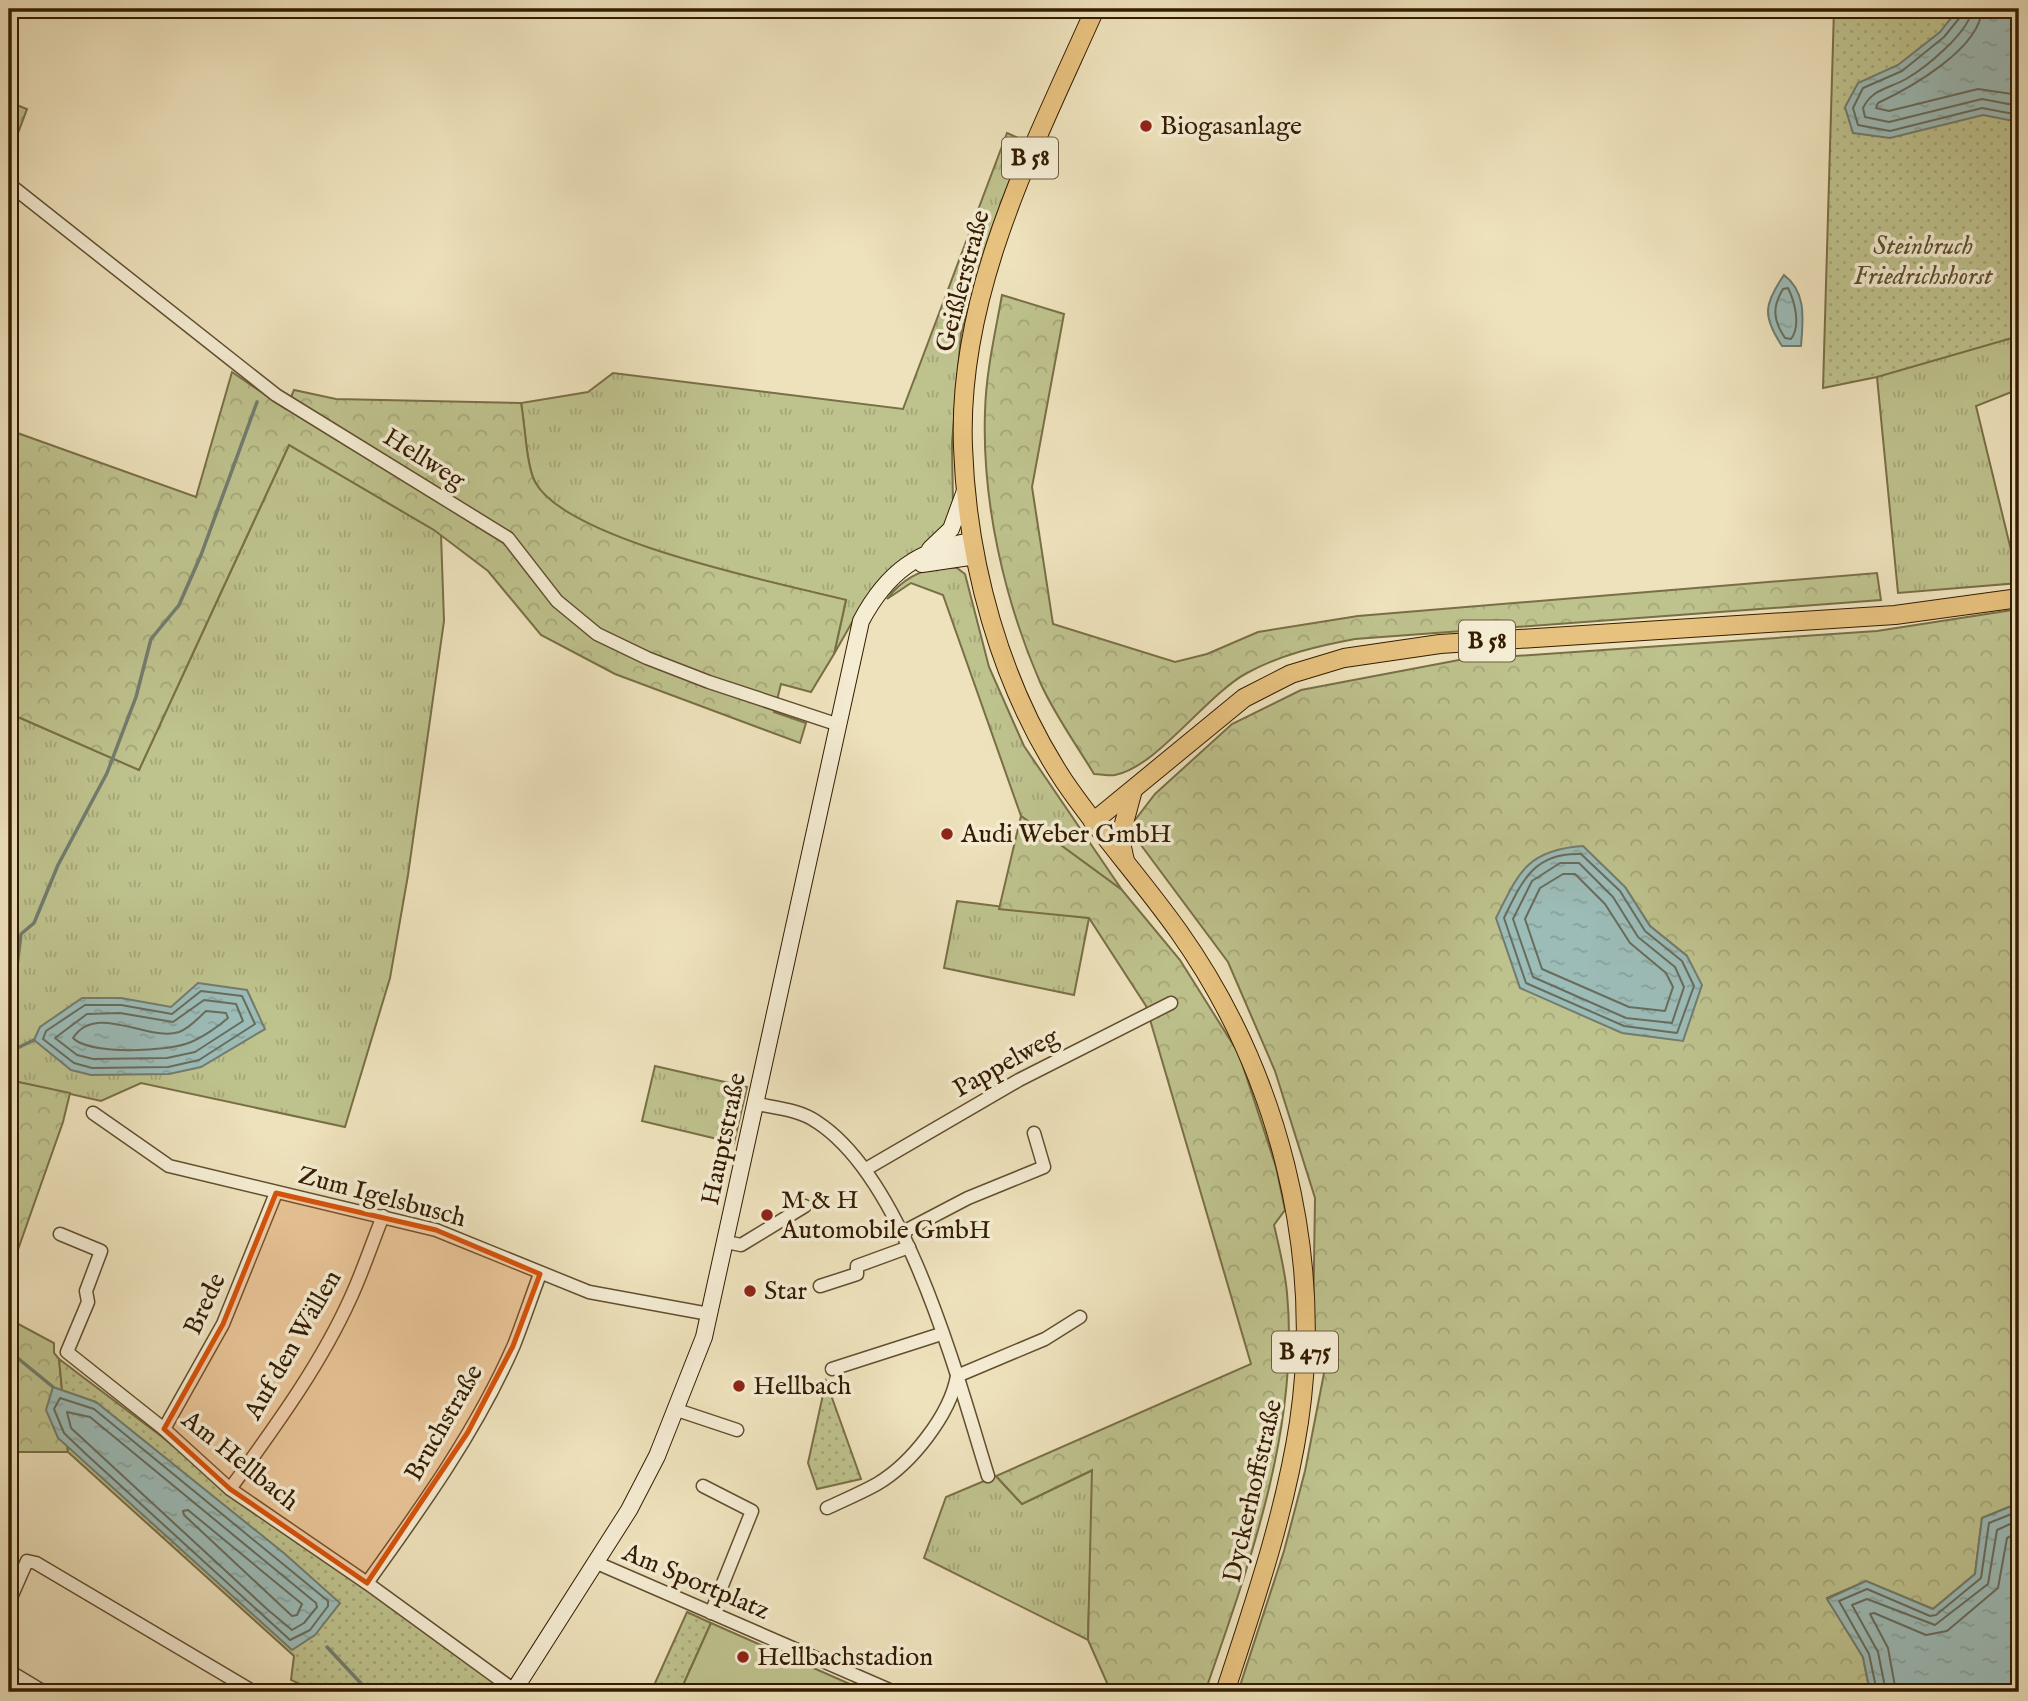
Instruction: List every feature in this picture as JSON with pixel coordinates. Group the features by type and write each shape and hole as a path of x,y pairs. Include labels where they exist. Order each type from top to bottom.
{"main road":[{"name":"Geißlerstraße","path":"975,549 966,488 964,405 977,312 1015,194 1095,9"},
{"name":"Dyckerhoffstraße","path":"975,549 1002,652 1024,707 1061,776 1093,822 1178,931 1208,977 1248,1055 1275,1127 1292,1194 1303,1258 1306,1323 1299,1424 1263,1574 1225,1692"},
{"name":"B 58","path":"1093,822 1223,712 1244,698 1291,674 1344,658 1440,644 1889,615 2019,598"},
{"path":"1127,866 1120,838 1133,790"}],"street":[{"name":"Hellweg","path":"9,184 276,395 508,538 557,601 597,634 647,658 709,682 836,724"},
{"path":"926,552 951,529 966,488"},
{"name":"Hauptstraße","path":"903,569 975,549"},
{"name":"Hauptstraße","path":"513,1691 629,1510 677,1410 709,1314 757,1104 836,724 861,621 875,594 926,552 975,549"},
{"name":"Pappelweg","path":"866,1169 1019,1080 1171,1003"},
{"path":"757,1104 795,1111 816,1121 866,1169 909,1247 957,1376 988,1476"},
{"name":"Zum Igelsbusch","path":"93,1113 169,1166 436,1230 589,1292 709,1314"},
{"path":"903,1232 968,1198 1044,1167 1034,1133"},
{"name":"Brede","path":"164,1429 223,1324 276,1193"},
{"path":"726,1242 741,1245 805,1206"},
{"name":"Auf den Wällen","path":"230,1489 286,1411 312,1368 351,1298 383,1216"},
{"name":"Am Hellbach","path":"60,1234 101,1251 86,1291 88,1302 67,1352 164,1429 230,1489 367,1583 513,1691"},
{"path":"820,1286 857,1275 857,1266 909,1247"},
{"name":"Bruchstraße","path":"367,1583 430,1495 467,1432 513,1346 540,1274"},
{"path":"827,1508 879,1483 923,1443 944,1414 957,1376 1035,1344 1080,1317"},
{"path":"832,1369 941,1334"},
{"path":"677,1410 737,1430"},
{"path":"703,1486 752,1511 711,1613"},
{"path":"9,1602 20,1570 27,1561 36,1563 254,1692"},
{"name":"Am Sportplatz","path":"597,1563 894,1692"},
{"path":"9,1671 44,1692"}],"highlighted area":[{"path":"276,1193 436,1230 540,1274 513,1346 468,1432 367,1583 230,1489 164,1429 223,1324"}],"green space":[{"name":"Steinbruch Friedrichshorst","path":"1834,9 2019,9 2019,336 1877,377 1823,388"},
{"path":"9,102 27,109 9,157"},
{"path":"1007,133 1025,141 982,260 961,334 952,443 953,506 946,526 859,610 834,654 846,600 677,558 630,542 588,524 555,504 535,482 528,455 521,403 588,392 613,373 903,409"},
{"path":"2019,141 2019,389 1976,406 2019,583 1898,593 1877,377 1887,250"},
{"path":"1002,295 1064,314 1032,487 1053,624 1175,662 1207,654 1258,632 1358,616 1877,573 1881,600 1355,639 1327,645 1287,656 1247,673 1231,683 1148,759 1115,775 1094,774 1058,717 1040,682 1016,617 998,550 987,480 985,412 989,368"},
{"path":"232,372 286,409 294,390 336,399 521,403 532,475 535,482 555,503 588,523 677,557 846,600 834,654 811,692 781,684 774,712 806,723 800,743 615,674 541,635 488,571 434,530 289,445 139,770 9,713 9,430 196,497"},
{"path":"289,445 441,534 444,621 408,875 390,978 345,1127 141,1083 101,1101 9,1080 9,713 139,770"},
{"path":"943,566 957,568 965,574 989,667 1024,746 1122,890 1021,816 943,595 911,583 887,599 912,577"},
{"path":"2019,609 2019,1503 1982,1518 1975,1574 1933,1609 1866,1581 1827,1598 1863,1657 1870,1692 1238,1692 1284,1551 1305,1471 1326,1363 1313,1331 1315,1198 1275,1071 1228,962 1135,837 1135,820 1155,794 1232,724 1301,690 1459,660 1877,631","holes":["1625,887 1650,926 1687,956 1683,1041"]},
{"path":"1021,816 1122,890 1180,960 1239,1054 1276,1167 1285,1210 1274,1225 1287,1293 1289,1344 1286,1394 1267,1496 1238,1596 1205,1692 1111,1692 1088,1640 1092,1470 1022,1504 996,1476 1251,1364 1146,1006 1089,918 999,909"},
{"path":"957,901 1089,918 1074,995 944,968"},
{"path":"655,1066 747,1087 734,1143 642,1121"},
{"path":"9,1080 70,1093 63,1122 9,1275"},
{"path":"9,1319 54,1343 54,1353 59,1359 68,1452 9,1452"},
{"path":"59,1359 161,1436 229,1492 356,1581 529,1692 317,1692 291,1680 294,1656 68,1452"},
{"path":"826,1381 861,1479 817,1489 808,1463"},
{"path":"1093,1470 1088,1640 924,1558 946,1497 996,1476 1022,1504"},
{"path":"687,1612 711,1623 680,1692 651,1692"},
{"name":"Hellbachstadion","path":"711,1623 868,1692 680,1692"}],"water":[{"path":"1958,9 2019,9 2019,122 1983,115 1890,138 1853,133 1845,107 1858,83 1898,65 1940,32"},
{"path":"1784,275 1797,290 1800,298 1803,317 1801,346 1782,346 1769,318 1769,302"},
{"path":"1583,846 1625,887 1650,926 1687,956 1702,985 1683,1041 1622,1033 1520,988 1496,918 1511,888 1527,866 1549,852"},
{"path":"198,983 247,990 265,1029 201,1067 169,1074 91,1075 71,1070 34,1040 40,1027 82,998 121,998 171,1007"},
{"path":"53,1387 96,1402 285,1554 340,1603 315,1635 292,1650 58,1438 46,1410"},
{"path":"2019,1503 2019,1692 1870,1692 1863,1657 1827,1599 1866,1581 1933,1609 1975,1574 1982,1518"}],"waterway":[{"path":"9,980 17,966 21,934 34,923 58,865 107,773 136,697 151,639 179,605 201,555 257,402"},
{"path":"9,1052 34,1040"},
{"name":"Hellbach","path":"9,1351 53,1387"},
{"name":"Hellbach","path":"327,1647 369,1692"}],"place":[{"name":"Biogasanlage","path":"1146,126"},
{"name":"Audi Weber GmbH","path":"947,834"},
{"name":"M & H Automobile GmbH","path":"767,1215"},
{"name":"Star","path":"750,1291"},
{"name":"Hellbach","path":"739,1386"},
{"name":"Hellbachstadion","path":"743,1657"}]}
